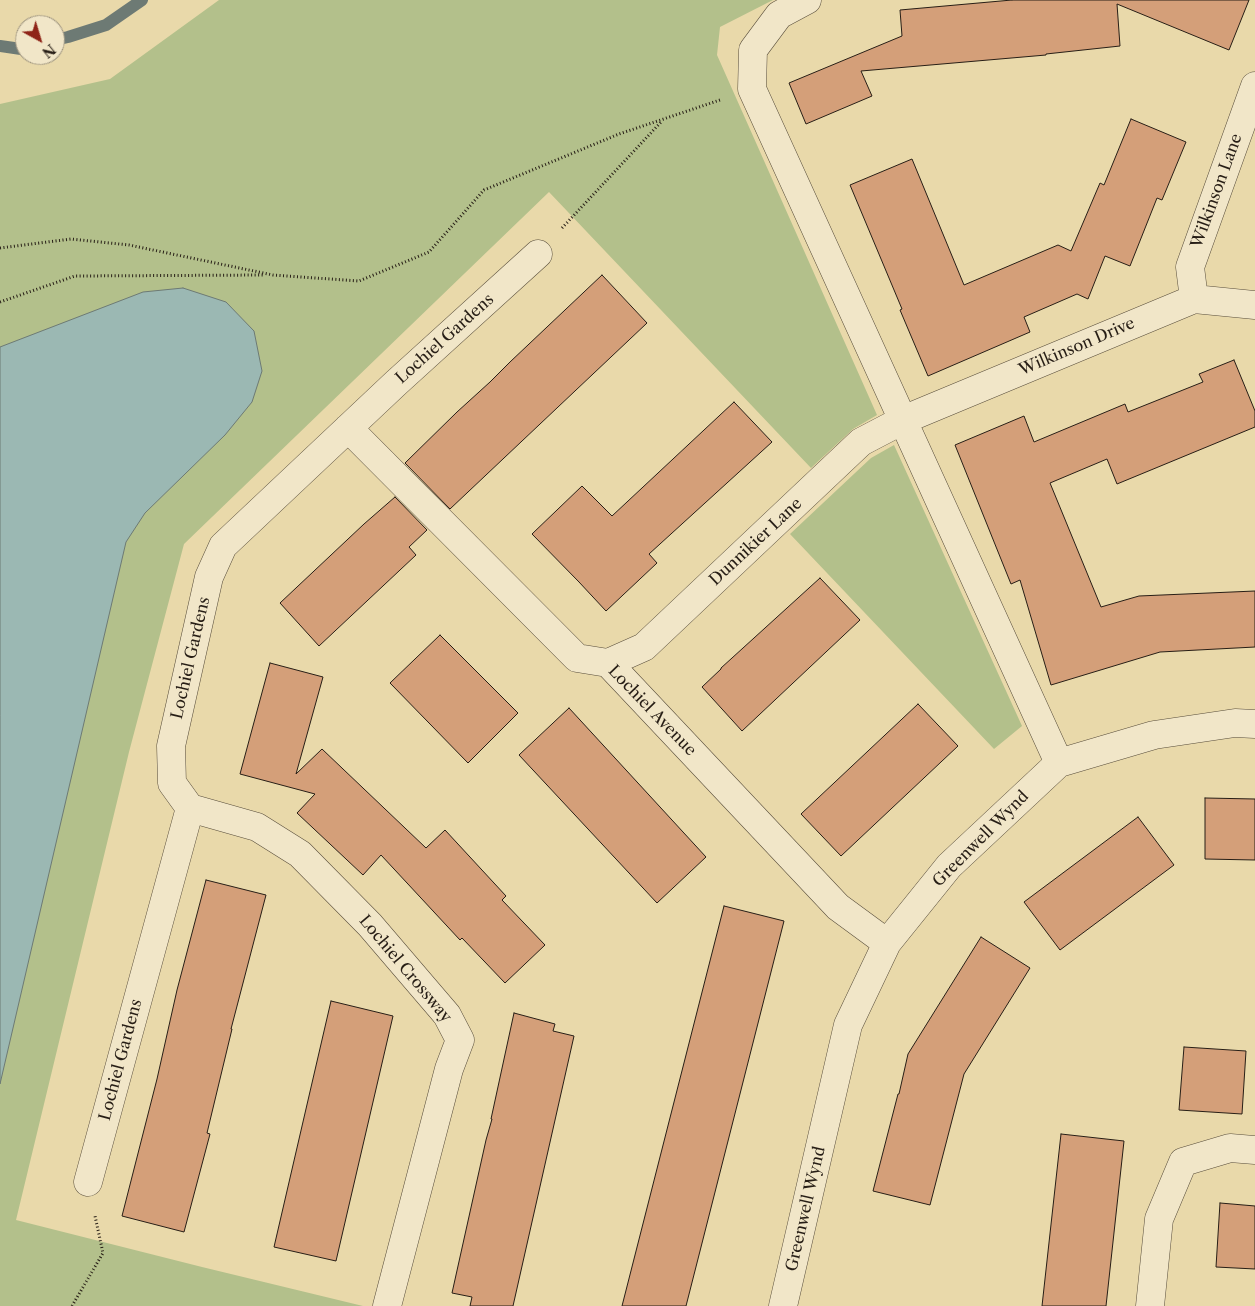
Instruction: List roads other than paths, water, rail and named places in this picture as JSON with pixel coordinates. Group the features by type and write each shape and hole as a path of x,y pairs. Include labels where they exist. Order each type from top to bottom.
{"street":[{"path":"807,0 779,15 753,50 752,89 1059,763"},
{"name":"Wilkinson Lane","path":"1194,298 1190,266 1255,86"},
{"name":"Lochiel Gardens","path":"88,1182 190,808 172,782 171,746 209,577 223,546 348,428 538,254"},
{"name":"Wilkinson Drive","path":"903,420 1194,298 1255,305"},
{"name":"Dunnikier Lane","path":"608,664 644,648 861,442 903,420"},
{"name":"Lochiel Avenue","path":"348,428 577,658 608,664 838,907 887,943"},
{"name":"Greenwell Wynd","path":"783,1306 848,1026 887,943 949,866 1059,763 1154,734 1235,723 1255,724"},
{"name":"Lochiel Crossway","path":"190,808 257,827 300,854 370,926 447,1014 460,1040 449,1069 387,1306"},
{"path":"1150,1306 1159,1219 1183,1162 1230,1148 1255,1150"}],"water":[{"path":"183,288 226,302 254,331 262,371 252,402 225,435 145,513 126,542 0,1084 0,347 143,292"}],"waterway":[{"path":"65,38 106,25 142,0"},
{"path":"0,46 15,48"}]}
